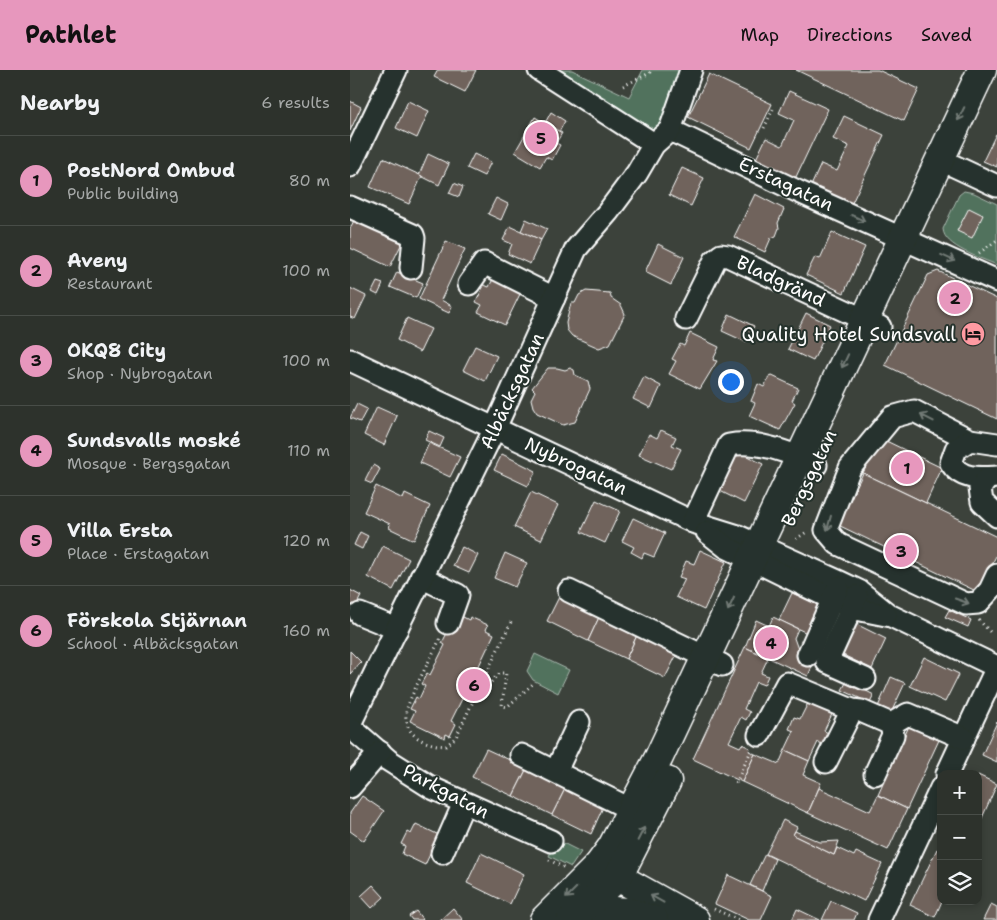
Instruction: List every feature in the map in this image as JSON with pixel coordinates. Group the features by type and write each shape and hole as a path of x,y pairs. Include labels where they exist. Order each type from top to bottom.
{"main road":[{"name":"Bergsgatan","path":"608,869 714,661 911,241 947,163 982,70"},
{"name":"Bergsgatan","path":"947,163 997,78"},
{"path":"608,869 607,893 614,902 641,916"},
{"path":"573,919 608,869"},
{"path":"544,920 608,869"},
{"path":"608,869 695,920"},
{"path":"573,919 597,910 641,916"}],"street":[{"path":"350,166 396,70"},
{"name":"Erstagatan","path":"539,70 662,137 798,191 997,281"},
{"name":"Albäcksgatan","path":"350,726 495,428 576,249 608,212 662,137 691,70"},
{"path":"947,163 997,186"},
{"path":"350,207 413,235 412,268"},
{"name":"Bladgränd","path":"686,319 715,260 721,255 728,256 872,323"},
{"path":"469,284 484,264 554,298"},
{"name":"Nybrogatan","path":"350,360 997,667"},
{"path":"997,444 970,440 914,411 892,417 850,468 826,530 838,544 966,604 978,603 990,590 997,576"},
{"path":"970,440 956,449 951,463 955,470 968,477 993,478"},
{"path":"693,522 729,445 746,442 808,461"},
{"path":"993,478 980,488 982,502 997,516"},
{"path":"421,577 458,595 448,623"},
{"path":"569,590 714,661"},
{"path":"808,655 836,590"},
{"path":"855,600 827,662 864,679"},
{"path":"360,614 397,629"},
{"path":"949,770 997,667"},
{"path":"759,735 787,683 891,724 894,734 875,774"},
{"path":"826,762 852,710"},
{"path":"891,724 908,714 964,738"},
{"path":"556,771 579,722"},
{"name":"Parkgatan","path":"350,726 380,752 432,788 464,803 548,850"},
{"path":"350,787 380,752"},
{"path":"521,755 622,805"},
{"path":"879,920 937,797"},
{"path":"442,852 464,803"}],"path":[{"path":"623,86 650,73 652,70"},
{"path":"764,128 774,107"},
{"path":"974,257 997,240"},
{"path":"976,616 992,634"},
{"path":"448,623 405,713 409,729 420,741 446,746 456,737 512,620"},
{"path":"471,705 499,673 506,673 502,706 507,707 536,682"},
{"path":"736,783 759,735"},
{"path":"548,850 572,872"}],"green space":[{"path":"551,70 572,70 629,97 643,70 683,70 662,125 655,130 648,130"},
{"path":"964,191 974,193 997,204 997,265 964,251 945,235 943,229 959,195"},
{"path":"535,654 569,670 558,693 533,680 527,671"},
{"path":"557,840 581,852 571,867 549,856"}],"building":[{"path":"438,70 476,70 465,92 434,77"},
{"path":"796,70 878,70 919,89 904,121"},
{"path":"709,74 772,104 751,148 688,117"},
{"path":"789,91 828,109 795,179 755,161 766,138 782,146 794,120 779,113"},
{"path":"350,101 361,107 350,131"},
{"path":"408,101 429,111 417,138 396,128"},
{"path":"551,112 565,121 559,132 545,123"},
{"path":"844,116 884,135 851,205 811,186 821,164 837,171 849,146 833,139"},
{"path":"535,117 562,133 556,143 560,145 552,160 546,157 540,167 515,152"},
{"path":"997,134 997,167 983,161"},
{"path":"428,154 449,164 439,185 419,175"},
{"path":"474,154 491,162 484,176 467,168"},
{"path":"383,158 422,176 409,204 370,187"},
{"path":"682,168 704,178 691,206 669,195"},
{"path":"454,183 463,187 459,197 449,193"},
{"path":"755,194 784,209 778,223 779,228 776,236 771,238 765,252 734,237"},
{"path":"496,198 508,204 501,220 488,214"},
{"path":"969,208 983,215 972,238 957,231"},
{"path":"355,218 403,241 390,267 350,248 350,229"},
{"path":"526,219 547,229 541,240 521,231"},
{"path":"510,226 541,240 530,264 508,254 512,244 503,240"},
{"path":"832,232 865,247 844,293 806,275 815,257 820,259"},
{"path":"446,241 465,249 441,300 452,306 449,313 419,299"},
{"path":"658,244 684,257 671,285 645,272"},
{"path":"938,271 997,299 997,419 885,365 928,275"},
{"path":"397,272 423,283 416,298 390,287"},
{"path":"493,279 521,292 505,325 478,312 482,305 476,302 484,285 489,287"},
{"path":"377,282 383,284 378,295 372,292"},
{"path":"350,288 366,296 355,319 350,317"},
{"path":"586,291 610,293 611,298 621,305 625,314 610,344 599,348 572,336 567,330 566,323 571,303 575,303 579,295"},
{"path":"806,313 830,325 813,361 788,349"},
{"path":"729,314 754,326 746,342 722,331"},
{"path":"407,318 431,329 420,352 397,340"},
{"path":"690,333 719,347 713,360 717,361 700,389 669,374 676,361 672,359 680,344 684,346"},
{"path":"475,346 497,356 485,381 463,370"},
{"path":"548,368 565,370 570,368 574,370 575,375 588,381 590,389 575,422 563,425 537,413 533,407 531,399 535,391 532,388"},
{"path":"770,375 798,388 792,401 795,403 780,430 749,416 755,403 751,401 758,384 764,387"},
{"path":"644,377 661,386 651,408 633,399"},
{"path":"357,404 367,409 360,422 350,418"},
{"path":"377,407 397,416 384,445 364,435"},
{"path":"661,430 676,437 672,445 681,449 671,469 639,455 649,434 657,438"},
{"path":"429,431 444,438 440,447 425,440"},
{"path":"880,438 942,468 926,503 863,473"},
{"path":"429,443 460,457 450,477 420,463"},
{"path":"735,450 763,464 744,503 716,489"},
{"path":"502,454 536,471 528,486 494,470"},
{"path":"373,465 380,469 372,484 365,481"},
{"path":"863,473 997,537 997,554 978,592 838,525"},
{"path":"376,486 403,499 405,494 430,506 414,540 389,528 390,524 364,512"},
{"path":"531,492 558,505 541,540 514,527"},
{"path":"596,500 620,511 605,543 581,532"},
{"path":"633,518 665,533 654,557 644,553 642,558 631,552 634,547 622,541"},
{"path":"360,532 368,536 362,549 354,545"},
{"path":"383,546 409,559 393,590 368,577"},
{"path":"462,547 478,555 469,573 453,566"},
{"path":"700,550 726,562 704,610 676,597 685,579 679,577 686,561 694,564"},
{"path":"505,553 527,563 515,587 494,578"},
{"path":"350,590 361,596 350,618"},
{"path":"561,593 601,613 588,641 547,621"},
{"path":"792,593 820,606 807,633 779,620"},
{"path":"949,610 971,620 968,627 945,617"},
{"path":"601,613 639,631 626,659 588,641"},
{"path":"459,615 469,620 470,617 488,625 486,630 494,634 467,691 471,692 467,699 463,697 451,721 456,724 450,736 446,734 445,738 410,721 415,711 410,709 416,697 419,699 425,686 421,684 427,673 430,675 445,645 442,643 447,633 450,634"},
{"path":"773,617 798,629 794,638 800,655 814,662 808,676 745,647 756,620 769,626"},
{"path":"856,624 886,639 872,669 841,654"},
{"path":"639,631 679,650 665,678 626,659"},
{"path":"745,647 768,658 761,673 768,676 764,685 756,682 744,709 750,712 746,720 741,717 729,742 740,747 742,744 750,748 749,751 755,754 742,782 693,759"},
{"path":"350,651 361,662 350,674"},
{"path":"924,657 959,674 945,702 910,686"},
{"path":"891,677 905,683 890,715 877,709"},
{"path":"847,681 874,695 870,703 842,690"},
{"path":"809,701 833,712 824,731 831,734 826,746 818,742 809,761 785,750 794,731 789,729 794,717 800,719"},
{"path":"997,722 997,762 982,755"},
{"path":"909,726 939,740 907,809 878,795"},
{"path":"486,749 527,768 513,796 472,777"},
{"path":"785,750 809,761 803,775 821,783 808,813 742,782 755,754 779,764"},
{"path":"527,768 566,787 552,815 513,796"},
{"path":"982,777 997,784 982,818"},
{"path":"566,787 604,805 591,834 552,815"},
{"path":"819,788 870,811 878,795 907,809 888,850 808,813"},
{"path":"362,796 384,811 364,841 350,831 350,813"},
{"path":"783,820 797,827 793,835 834,855 837,848 854,856 856,852 882,864 864,901 766,854"},
{"path":"416,824 439,835 425,865 402,854 405,846 401,844 407,832 411,834"},
{"path":"795,831 820,842 839,841 834,855 793,835"},
{"path":"937,849 937,905 940,905 935,917 910,905"},
{"path":"481,853 524,874 510,904 467,883"},
{"path":"765,854 775,859 762,891 750,885"},
{"path":"728,875 772,896 761,920 749,920 715,904"},
{"path":"373,885 384,897 372,908 361,896"},
{"path":"831,901 857,913 854,920 822,920"},
{"path":"991,904 997,907 997,920 983,920"},
{"path":"453,908 463,920 440,920"},
{"path":"797,909 820,920 792,920"},
{"path":"416,911 423,920 412,920 409,916"}],"place":[{"name":"Villa Ersta","path":"541,138"},
{"name":"Aveny","path":"955,298"},
{"name":"Quality Hotel Sundsvall","path":"973,334"},
{"name":"PostNord Ombud","path":"907,468"},
{"name":"OKQ8 City","path":"901,551"},
{"name":"Sundsvalls moské","path":"771,643"},
{"name":"Förskola Stjärnan","path":"474,685"}]}
